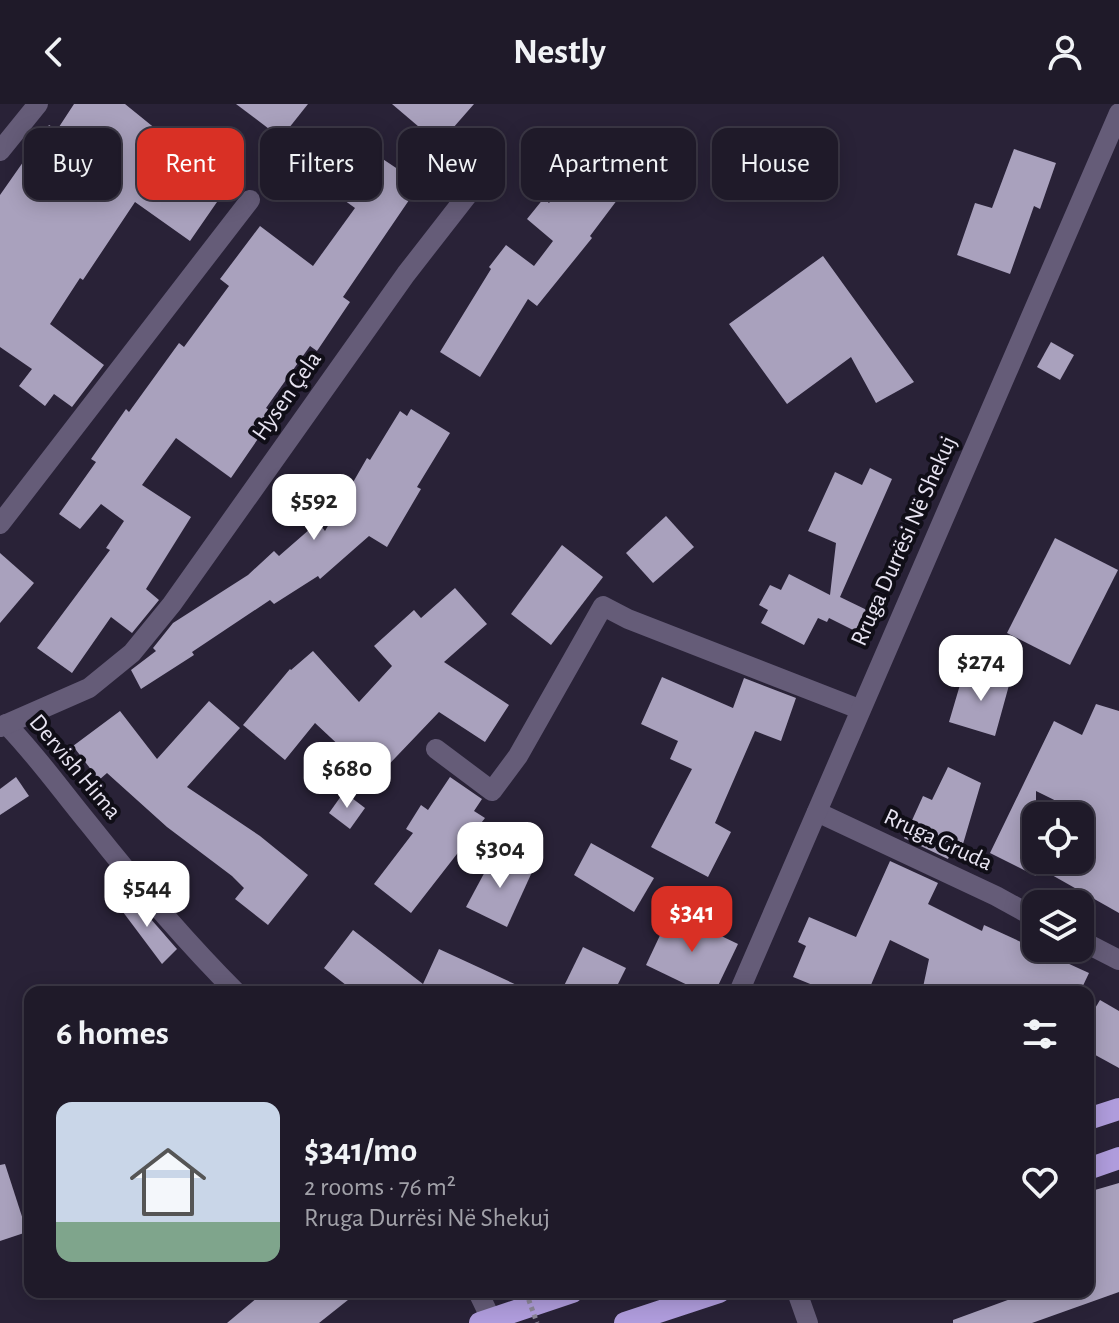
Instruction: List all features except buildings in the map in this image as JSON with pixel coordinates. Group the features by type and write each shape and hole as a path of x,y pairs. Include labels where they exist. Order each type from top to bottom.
{"highway":[{"path":"1094,1117 1119,1109"},
{"path":"1094,1167 1119,1158"},
{"path":"486,1321 554,1298"},
{"path":"625,1323 701,1298"}],"street":[{"path":"0,151 38,104"},
{"name":"Rruga Durrësi Në Shekuj","path":"742,986 1119,113"},
{"path":"0,524 250,200"},
{"name":"Hysen Çela","path":"3,726 89,688 132,653 172,604 406,274 464,200"},
{"path":"436,749 492,791 518,756 603,606 628,619 859,709"},
{"name":"Dervish Hima","path":"3,726 37,755 88,824 197,953 230,986"},
{"name":"Rruga Gruda","path":"817,812 1022,910"},
{"path":"1094,947 1119,960"},
{"path":"480,1298 486,1321"},
{"path":"799,1298 808,1323"}],"path":[{"path":"528,1298 537,1323"}]}
